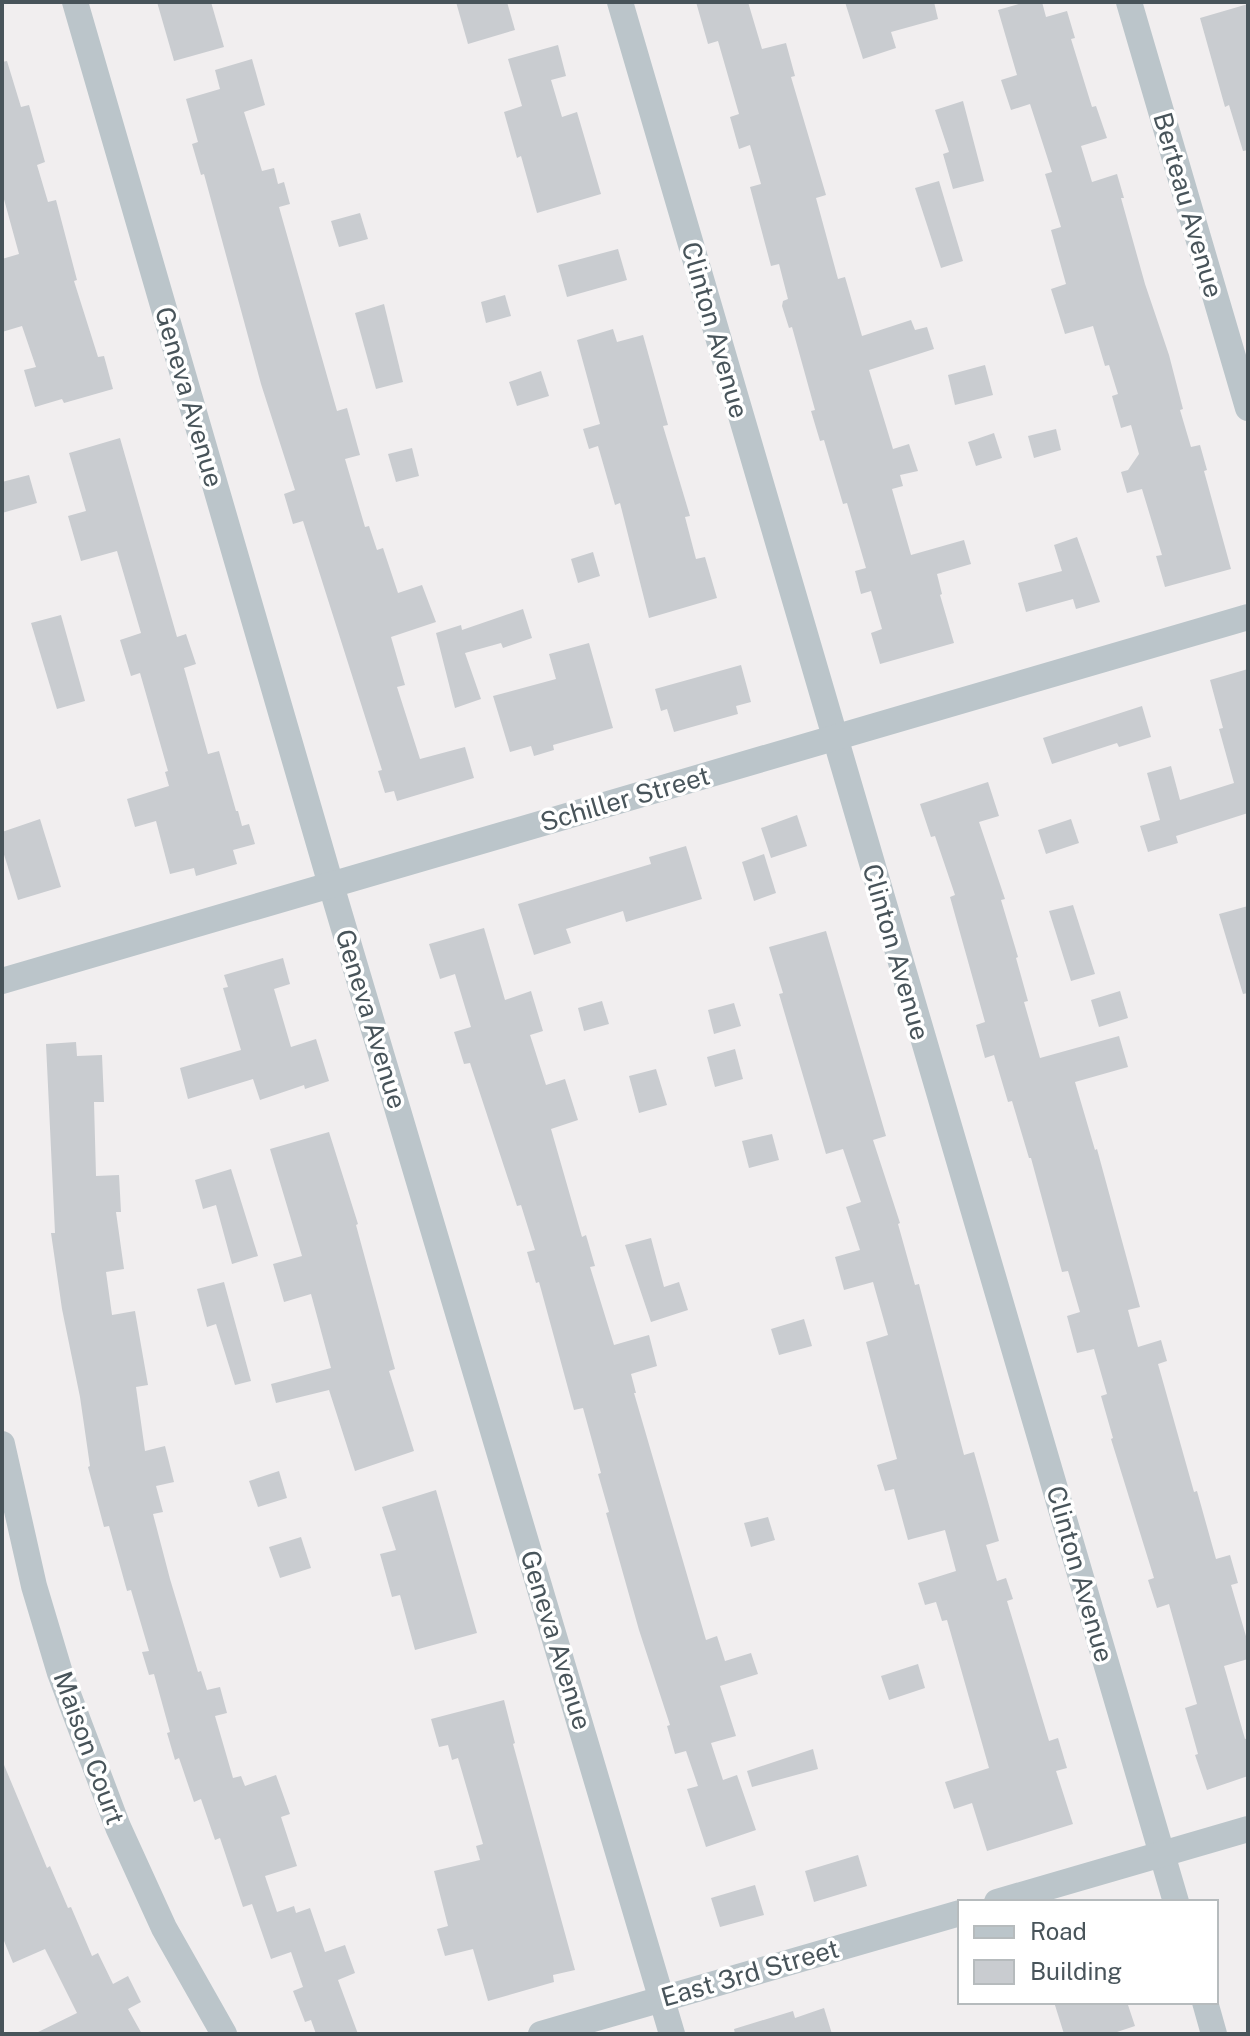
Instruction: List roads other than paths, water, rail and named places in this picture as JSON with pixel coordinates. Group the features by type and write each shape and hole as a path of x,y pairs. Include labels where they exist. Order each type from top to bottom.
{"street":[{"name":"Geneva Avenue","path":"75,2 331,885 672,2034"},
{"name":"Clinton Avenue","path":"620,2 1175,1900"},
{"name":"Berteau Avenue","path":"1129,2 1248,408"},
{"name":"Schiller Street","path":"2,981 1248,617"},
{"name":"Maison Court","path":"2,1444 34,1586 60,1673 118,1827 164,1928 224,2034"},
{"path":"1004,1900 1248,1829"},
{"name":"East 3rd Street","path":"541,2034 958,1914"},
{"path":"1206,2004 1214,2034"}]}
